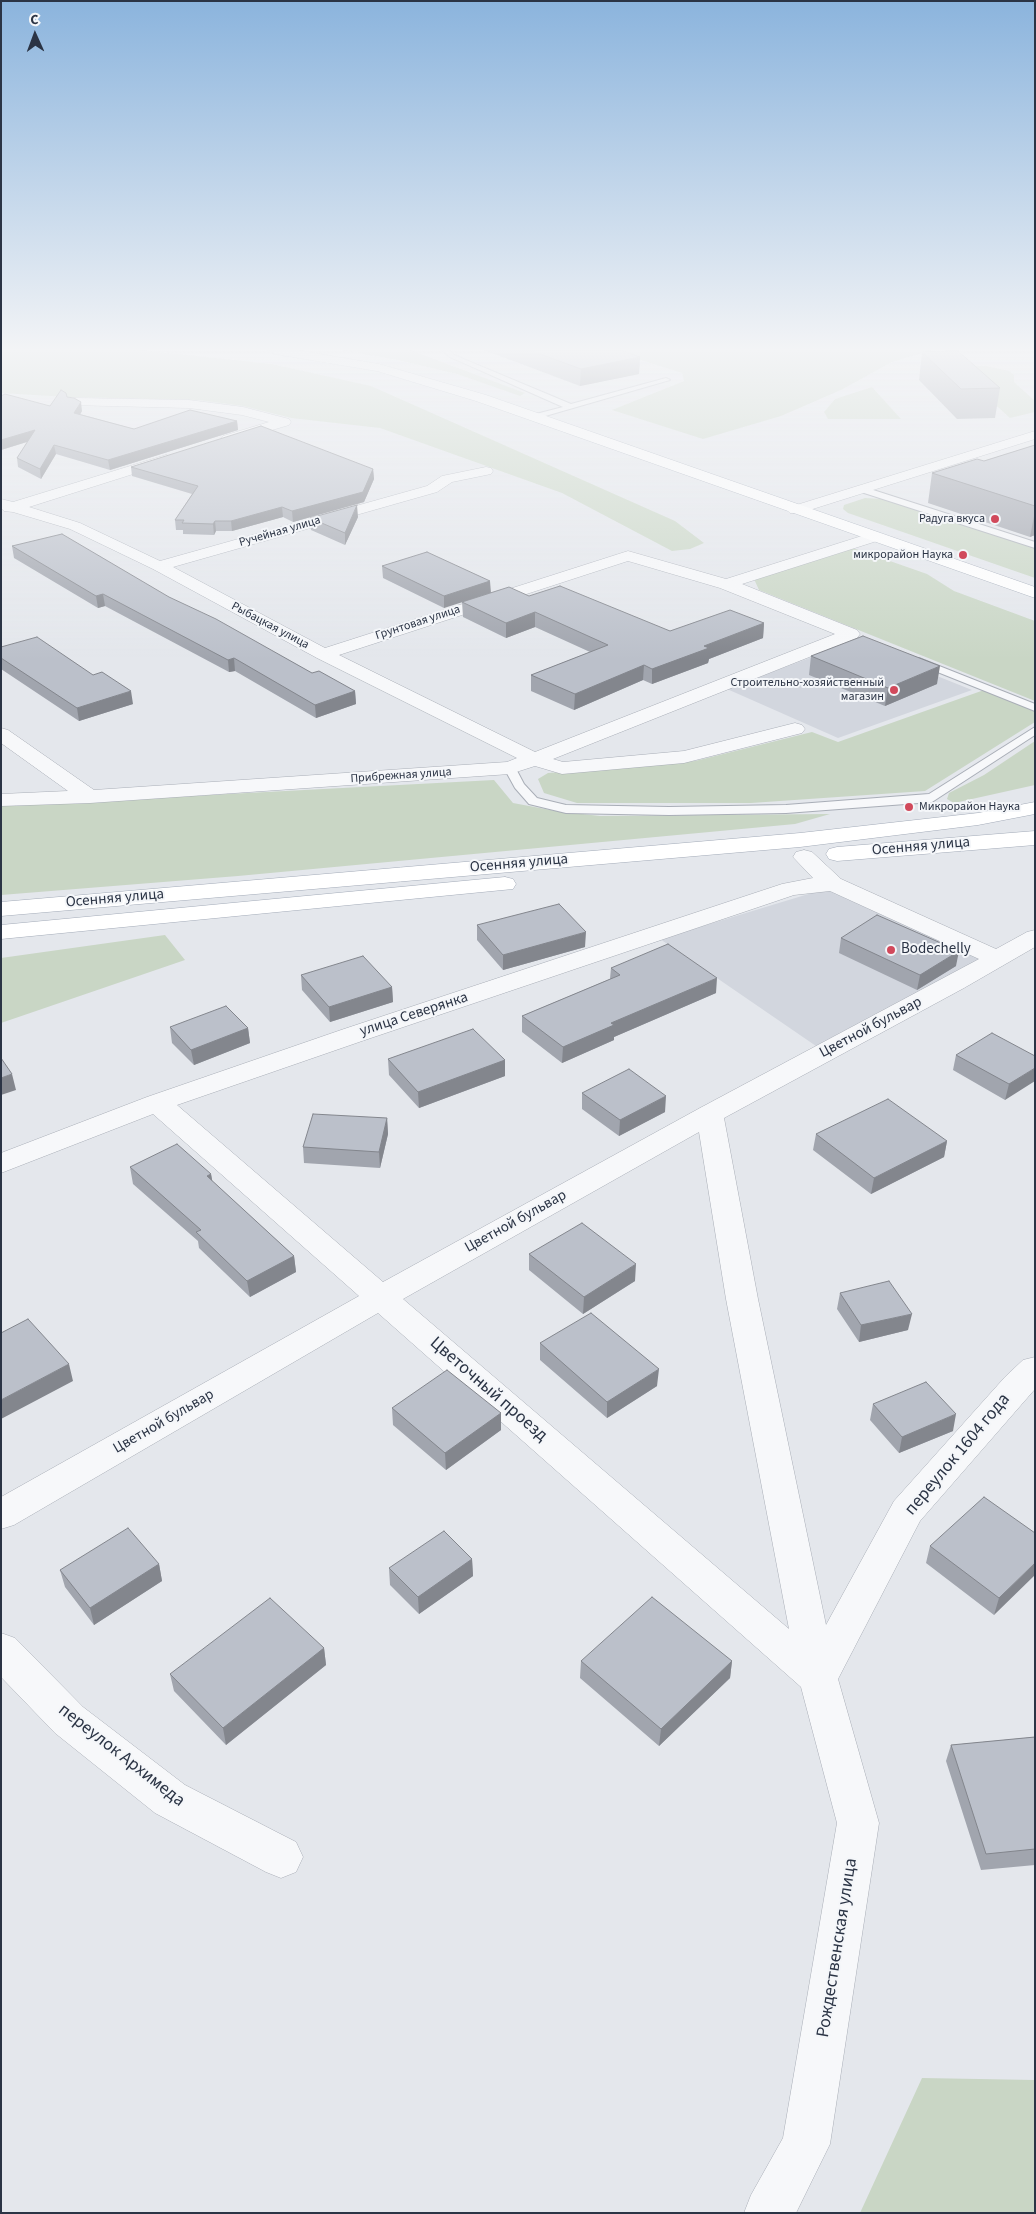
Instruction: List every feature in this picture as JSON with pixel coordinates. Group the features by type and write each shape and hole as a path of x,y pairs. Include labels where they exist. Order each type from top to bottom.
{"main road":[{"path":"637,453 1035,593"},
{"name":"Осенняя улица","path":"1,909 800,840 978,819 1035,808"},
{"name":"Осенняя улица","path":"1,932 804,857 1035,838"}],"street":[{"path":"795,510 978,453"},
{"path":"5,507 181,454"},
{"name":"Ручейная улица","path":"159,566 432,489 447,479 486,471"},
{"name":"Рыбацкая улица","path":"5,507 75,526 159,566 323,654 534,759"},
{"path":"726,584 874,536"},
{"name":"Грунтовая улица","path":"323,654 628,556 726,584"},
{"name":"Прибрежная улица","path":"1,800 90,797 510,768 856,636 726,584"},
{"path":"534,759 562,768 684,757 795,729"},
{"path":"1,734 90,797"},
{"path":"804,857 833,884 996,958"},
{"name":"улица Северянка","path":"1,1164 157,1103 353,1035 790,889 833,884"},
{"name":"Цветной бульвар","path":"1,1515 382,1297 710,1114 955,983 1035,937"},
{"name":"Цветочный проезд","path":"157,1103 818,1678"},
{"name":"Рождественская улица","path":"710,1114 742,1299 818,1678 858,1823 806,2144 769,2213"},
{"name":"переулок 1604 года","path":"818,1678 908,1511 1017,1386 1035,1369"},
{"name":"переулок Архимеда","path":"1,1650 69,1720 170,1799 282,1858"}],"lane":[{"path":"864,490 1035,545"},
{"path":"906,656 1035,708"},
{"path":"510,768 519,785 533,801 566,809 669,811 786,809 932,798 1035,730"}],"shaded area":[{"path":"852,642 972,690 838,738 727,689"},
{"path":"825,889 981,959 816,1046 660,939"}],"green space":[{"path":"451,453 523,453 675,521 704,543 690,549 672,551 562,493"},
{"path":"865,498 883,499 1035,548 1035,578 848,513 843,509 844,505"},
{"path":"853,548 927,574 954,591 1035,621 1035,701 759,590 754,579"},
{"path":"984,690 1035,711 1035,722 925,791 751,803 577,803 544,793 538,779 548,773 695,761 812,732 838,742"},
{"path":"1035,741 1035,785 954,803 947,799 949,793 984,775"},
{"path":"494,780 513,803 556,811 600,816 830,814 795,824 238,876 1,895 1,806"},
{"path":"165,935 185,960 1,1023 1,958"},
{"path":"922,2078 1035,2080 1035,2213 860,2213"}],"building":[{"path":"20,453 49,453 40,469 17,458"},
{"path":"84,453 130,453 108,460"},
{"path":"174,453 332,453 373,469 363,492 292,511 282,507 231,521 215,521 213,524 182,523 184,520 175,520 198,486 131,467"},
{"path":"1008,453 1035,453 1035,506 932,473 977,459 984,461"},
{"path":"357,505 345,533 310,518"},
{"path":"62,534 169,597 216,619 312,673 319,671 355,691 315,705 234,658 228,660 103,594 96,596 12,546"},
{"path":"427,552 490,581 444,596 382,566"},
{"path":"560,586 670,631 730,610 764,623 704,646 709,648 652,669 644,665 575,694 531,675 608,645 535,612 506,623 462,602 509,587 529,596"},
{"path":"863,636 940,666 888,688 811,656"},
{"path":"37,637 93,675 102,672 131,691 77,708 1,658 1,647"},
{"path":"559,904 586,932 503,955 477,925"},
{"path":"877,915 959,951 920,975 841,938"},
{"path":"668,944 717,978 611,1023 614,1025 563,1047 522,1016 620,975 611,968"},
{"path":"363,956 392,987 329,1007 301,975"},
{"path":"226,1006 248,1028 191,1050 170,1027"},
{"path":"473,1029 505,1060 418,1092 388,1059"},
{"path":"992,1033 1035,1056 1035,1068 1009,1084 956,1055"},
{"path":"1,1058 12,1074 1,1078"},
{"path":"629,1069 666,1096 620,1120 582,1093"},
{"path":"888,1099 947,1141 874,1178 816,1134"},
{"path":"313,1114 387,1118 379,1152 303,1147"},
{"path":"177,1144 211,1174 207,1176 294,1256 247,1281 196,1232 201,1230 130,1167"},
{"path":"582,1223 636,1264 584,1297 529,1254"},
{"path":"889,1281 912,1314 861,1325 840,1293"},
{"path":"591,1313 659,1369 607,1402 540,1343"},
{"path":"28,1319 69,1364 1,1400 1,1333"},
{"path":"447,1370 501,1413 445,1453 392,1408"},
{"path":"926,1382 956,1414 902,1437 873,1404"},
{"path":"984,1497 1035,1533 1035,1563 999,1598 930,1546"},
{"path":"128,1528 159,1564 90,1608 60,1570"},
{"path":"444,1531 472,1559 418,1597 389,1568"},
{"path":"652,1597 732,1661 661,1729 581,1661"},
{"path":"270,1598 324,1648 223,1728 170,1674"},
{"path":"1035,1737 1035,1849 986,1854 951,1745"}],"place":[{"name":"Радуга вкуса","path":"995,519"},
{"name":"микрорайон Наука","path":"963,555"},
{"name":"Строительно-хозяйственный магазин","path":"894,690"},
{"name":"Микрорайон Наука","path":"909,807"},
{"name":"Bodechelly","path":"891,950"}]}
